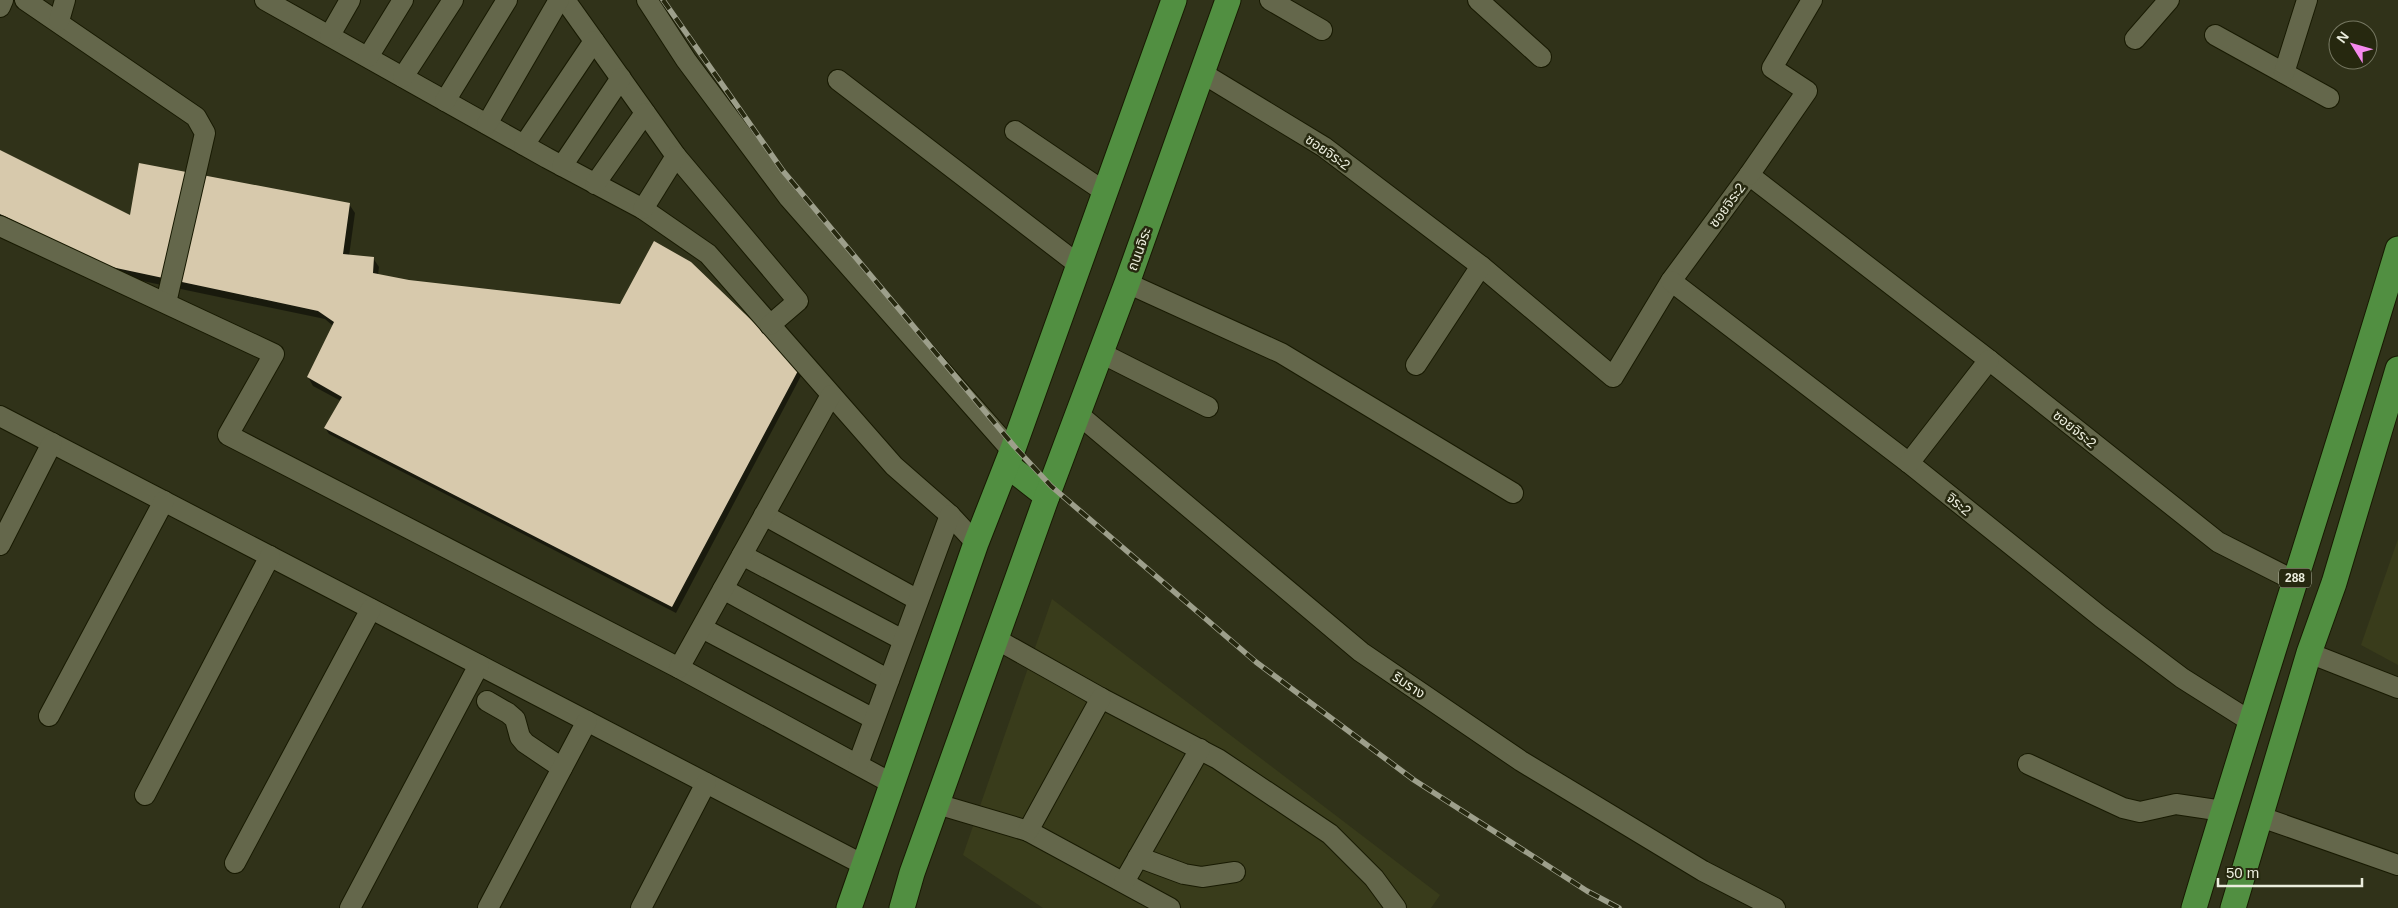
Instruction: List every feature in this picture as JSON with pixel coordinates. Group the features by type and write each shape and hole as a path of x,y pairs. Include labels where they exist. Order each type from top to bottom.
{"main road":[{"path":"849,908 862,864 892,784 976,542 1009,458 1174,0"},
{"name":"ถนนจิระ","path":"902,908 937,804 1047,496 1127,283 1228,0"},
{"name":"288","path":"2194,908 2250,721 2342,436 2398,249"},
{"name":"288","path":"2233,908 2309,652 2334,583 2398,369"},
{"path":"2342,436 2374,445"},
{"path":"1009,458 1047,496"}],"street":[{"path":"0,7 3,0"},
{"path":"25,0 196,117 204,133 166,303"},
{"path":"58,21 65,0"},
{"path":"266,0 298,8 330,36 524,145 643,209 708,254 894,466 950,515 976,542"},
{"path":"330,36 350,0"},
{"path":"368,57 403,0"},
{"path":"403,77 453,0"},
{"path":"445,100 507,0"},
{"path":"487,124 560,0"},
{"path":"566,0 676,156 798,301 770,325"},
{"path":"648,0 686,60 789,198 1009,458"},
{"path":"1270,0 1322,30"},
{"path":"1478,0 1541,57"},
{"path":"1749,175 1807,91 1772,68 1812,0"},
{"path":"2136,39 2169,0"},
{"path":"2284,73 2307,0"},
{"path":"2215,35 2329,98"},
{"path":"524,145 594,41"},
{"name":"ซอยจิระ2","path":"1202,74 1324,147 1481,266 1614,377 1671,281 1749,175 1989,360 2218,542 2295,581"},
{"path":"562,166 620,78"},
{"path":"838,80 1079,265"},
{"path":"595,184 645,113"},
{"path":"1015,131 1105,192"},
{"path":"643,209 676,156"},
{"path":"0,226 274,354 228,435 680,668 892,784"},
{"path":"1416,365 1481,266"},
{"name":"จิระ2","path":"1671,281 1909,463 2101,617 2182,678 2250,721"},
{"path":"1127,283 1281,353 1512,493"},
{"path":"1100,353 1208,407"},
{"path":"1909,463 1989,360"},
{"path":"680,668 831,395"},
{"name":"ริมราง","path":"1078,414 1361,652 1520,760 1703,871 1775,908"},
{"path":"0,416 862,864"},
{"path":"0,545 52,443"},
{"path":"49,716 164,501"},
{"path":"764,515 918,600"},
{"path":"858,764 950,515"},
{"path":"742,555 903,640"},
{"path":"145,795 270,556"},
{"path":"723,589 889,680"},
{"path":"235,863 372,609"},
{"path":"702,628 874,719"},
{"path":"996,639 1101,698 1218,759 1330,834 1374,878 1396,908"},
{"path":"2309,652 2398,688"},
{"path":"350,908 479,665"},
{"path":"1028,831 1101,698"},
{"path":"487,702 515,719 520,730 520,737 525,743 562,768"},
{"path":"488,908 587,721"},
{"path":"1124,882 1200,749"},
{"path":"2028,764 2123,808 2140,812 2176,804 2223,811"},
{"path":"641,908 706,783"},
{"path":"937,804 1028,831 1170,908"},
{"path":"2260,817 2398,866"},
{"path":"1138,857 1184,874 1202,878 1234,872"}],"shaded area":[{"path":"2398,539 2398,665 2361,645"},
{"path":"1052,599 1440,895 1431,908 1043,908 963,855"}],"building":[{"path":"0,150 130,215 139,163 350,203 343,254 374,257 373,273 409,280 620,304 654,241 691,262 800,367 672,607 324,428 342,397 307,377 334,322 318,311 102,265 0,214"}],"railway":[{"path":"663,0 783,171 1014,446 1051,486 1256,662 1414,780 1587,891 1619,908"}]}
